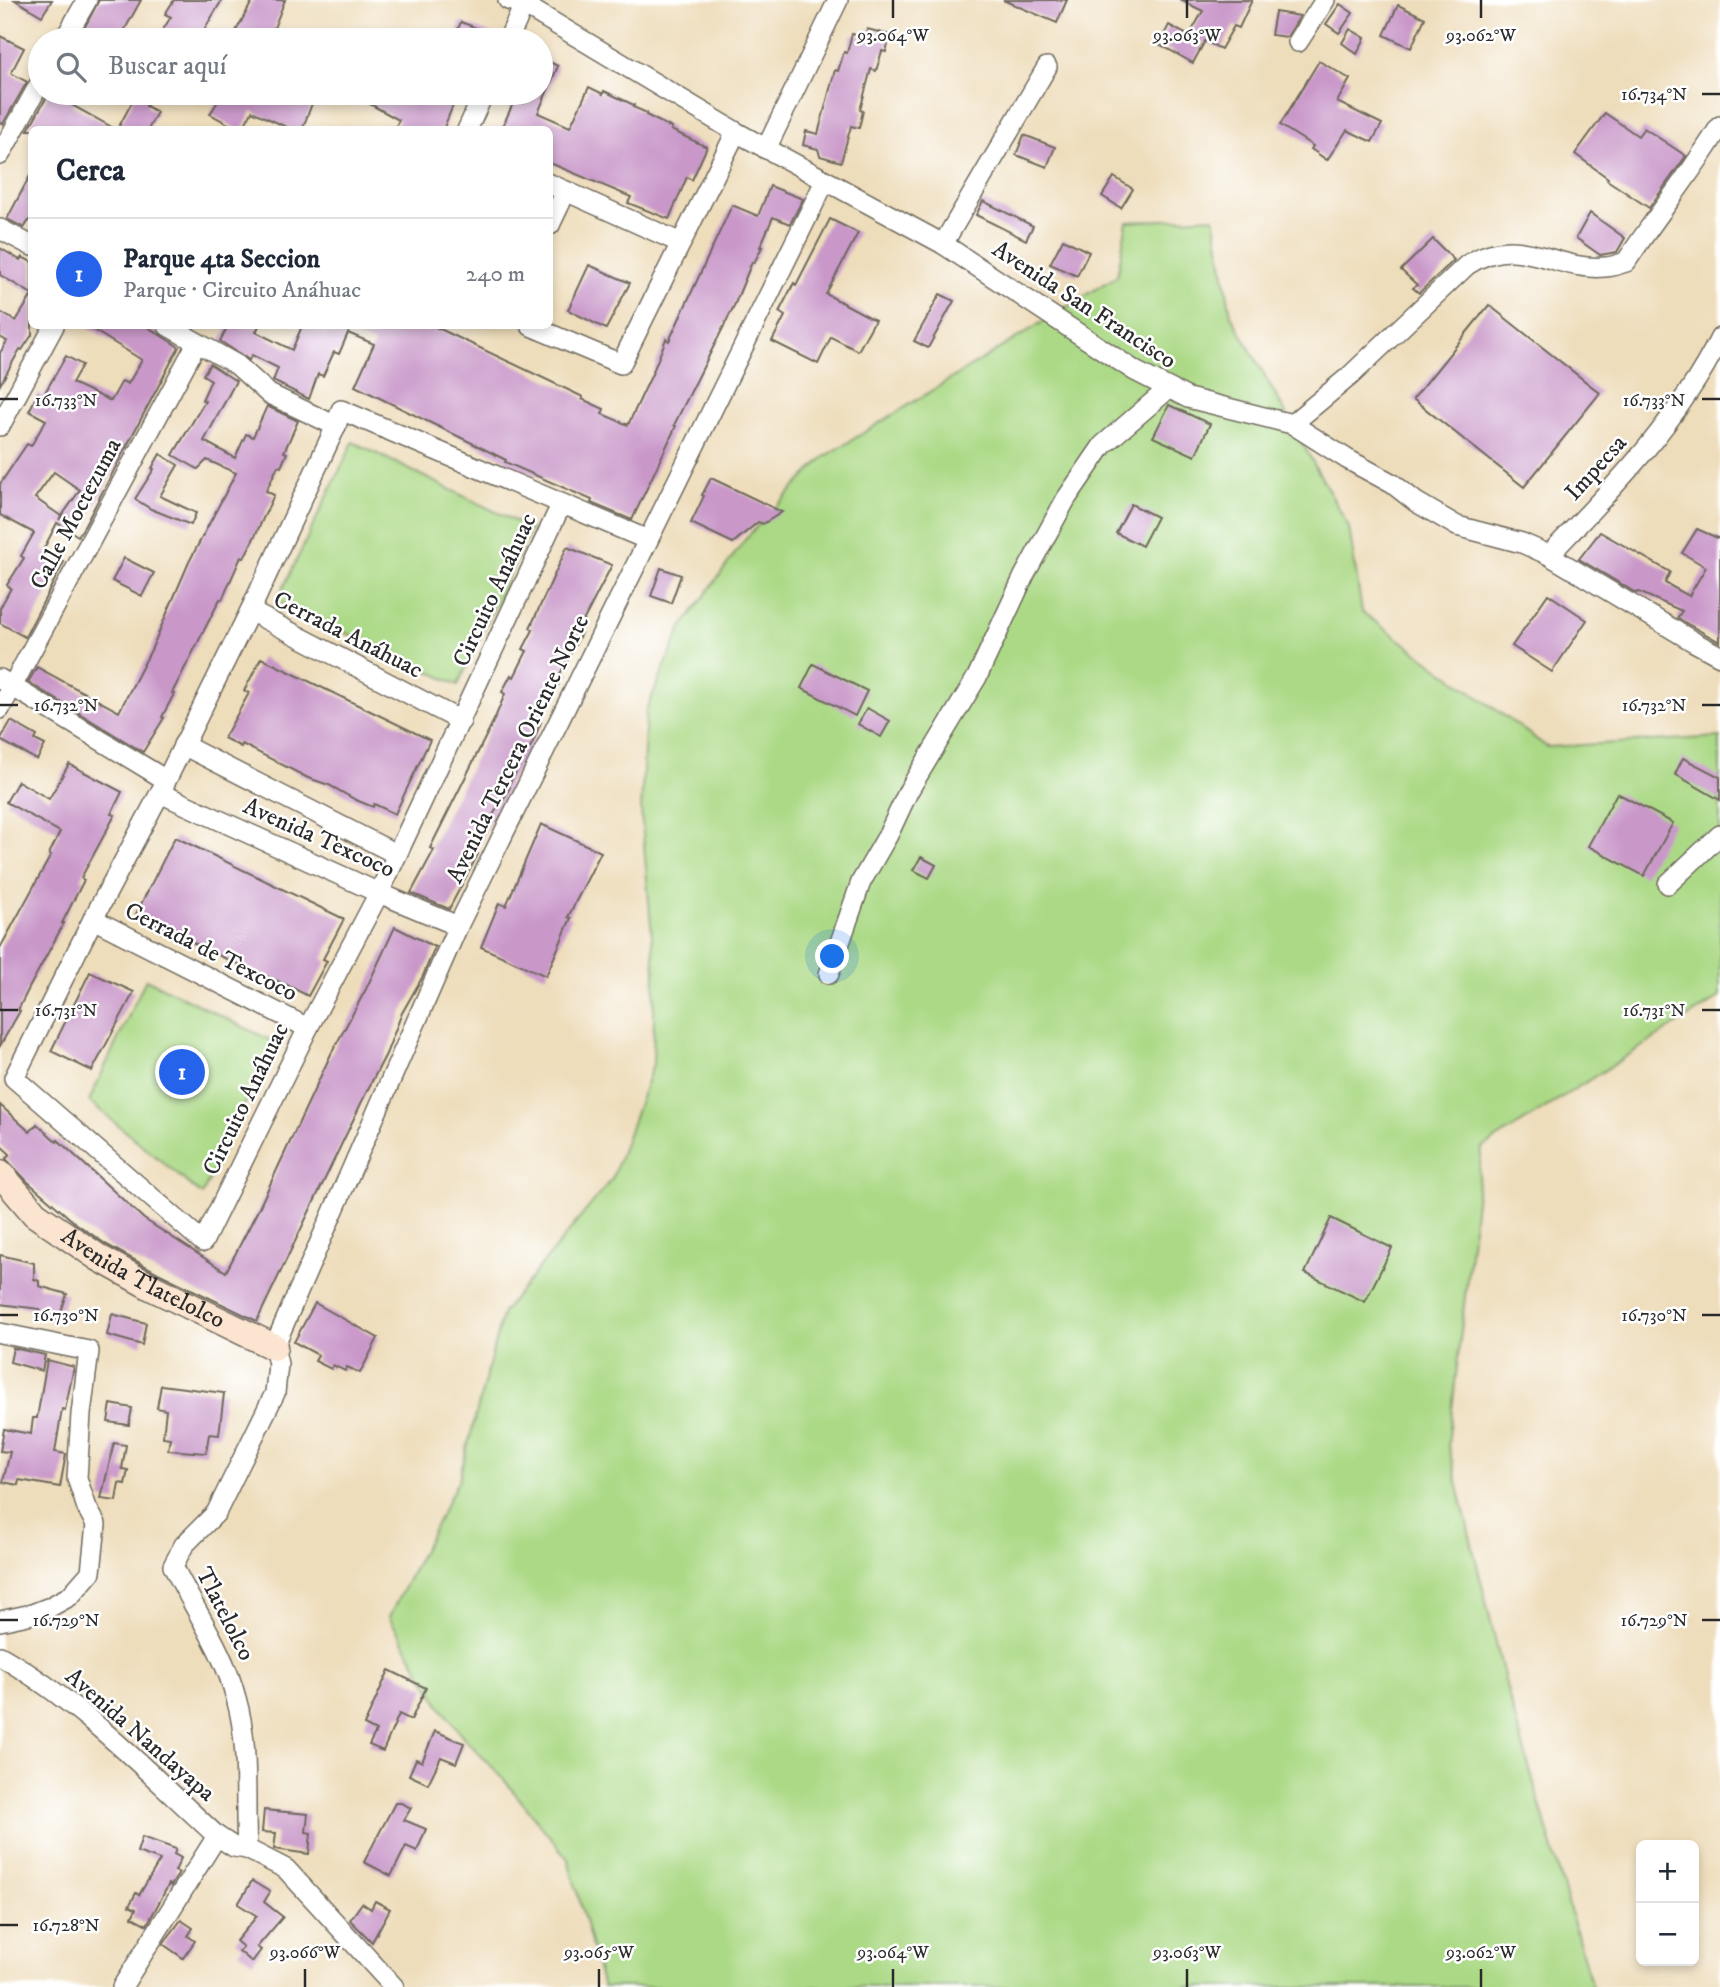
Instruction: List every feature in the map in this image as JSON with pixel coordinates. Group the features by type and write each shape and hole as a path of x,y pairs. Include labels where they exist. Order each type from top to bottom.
{"street":[{"path":"71,28 86,0"},
{"path":"766,149 838,0"},
{"path":"1298,42 1325,0"},
{"path":"511,28 516,2"},
{"name":"Avenida San Francisco","path":"516,2 736,132 943,244 1135,371 1168,389 1188,398 1292,424 1458,526 1522,544 1549,555 1720,656"},
{"path":"943,244 1047,67"},
{"path":"0,155 28,105"},
{"path":"469,126 478,105"},
{"path":"1292,424 1351,375 1467,265 1484,254 1509,249 1578,265 1604,268 1626,262 1658,213 1686,180 1720,126"},
{"path":"538,329 621,364 736,132"},
{"name":"Avenida Tercera Oriente Norte","path":"274,1347 458,926 825,181"},
{"path":"553,211 558,187 681,243"},
{"path":"0,229 28,244"},
{"path":"0,426 52,329"},
{"path":"173,329 237,365 269,394 337,426"},
{"name":"Impecsa","path":"1549,555 1629,472 1704,371 1720,338"},
{"name":"Calle Moctezuma","path":"0,709 6,683 197,343"},
{"path":"829,974 861,882 888,835 909,790 977,677 1024,576 1066,499 1103,445 1168,389"},
{"name":"Circuito Anáhuac","path":"341,410 561,505 379,893 308,1027 203,1242 14,1079 250,611 337,426 341,410"},
{"path":"561,505 648,540"},
{"name":"Cerrada Anáhuac","path":"250,611 461,721"},
{"name":"Avenida Texcoco","path":"6,683 163,786 379,893 458,926"},
{"path":"183,745 396,854"},
{"path":"1668,884 1720,835"},
{"name":"Cerrada de Texcoco","path":"93,919 308,1027"},
{"name":"Avenida Tlatelolco","path":"0,1173 35,1214 99,1258 151,1287 274,1347"},
{"path":"0,1333 89,1351 76,1478 96,1524 91,1572 70,1596 32,1614 0,1621"},
{"name":"Tlatelolco","path":"247,1849 244,1749 237,1700 226,1667 173,1566 184,1545 216,1513 275,1393 278,1378 274,1347"},
{"name":"Avenida Nandayapa","path":"0,1656 63,1696 217,1836 234,1847 247,1849 286,1869 394,1987"},
{"path":"122,1987 217,1836"}],"green space":[{"path":"1214,217 1231,315 1349,527 1362,612 1547,747 1720,737 1720,997 1482,1148 1448,1445 1509,1697 1592,1987 603,1987 568,1859 501,1776 464,1738 439,1704 389,1617 459,1479 503,1312 612,1179 653,1064 655,970 641,811 646,711 681,629 747,537 823,458 1117,276 1127,222"},
{"path":"353,442 531,529 458,685 277,601"},
{"path":"146,979 274,1042 202,1195 89,1101"}],"building":[{"path":"15,0 52,0 42,16"},
{"path":"99,0 141,0 126,28 84,28"},
{"path":"174,0 222,0 205,28 164,28 171,17 165,14"},
{"path":"253,0 285,0 274,28 238,28"},
{"path":"1003,0 1067,0 1057,23"},
{"path":"1180,0 1252,0 1239,28 1234,26 1221,49 1205,41 1193,63 1159,44 1169,25 1189,36 1203,11"},
{"path":"1340,4 1353,13 1339,33 1326,24"},
{"path":"1398,5 1425,18 1411,48 1384,35"},
{"path":"1275,12 1300,16 1287,37 1271,35"},
{"path":"461,22 476,28 458,28"},
{"path":"867,29 890,35 886,52 882,51 876,71 871,69 860,110 863,111 859,128 851,126 841,162 820,156 818,149 803,145 806,131 818,134 835,70 838,71 844,52 847,53 852,34 865,37"},
{"path":"1350,29 1365,38 1357,54 1342,43"},
{"path":"0,36 24,48 11,73 27,82 3,124 0,122"},
{"path":"1319,61 1350,79 1337,102 1382,124 1372,142 1347,130 1327,160 1311,149 1313,146 1280,125"},
{"path":"553,64 558,66 553,78"},
{"path":"589,87 634,105 633,107 647,113 646,115 672,128 671,130 707,147 692,180 687,177 669,219 628,203 631,197 553,164 553,126 503,126 512,105 541,105 538,113 570,127"},
{"path":"42,105 72,105 110,126 30,126"},
{"path":"131,105 147,105 157,112 150,126 119,126"},
{"path":"216,105 311,105 304,126 284,126 252,111 244,126 232,126 210,114"},
{"path":"372,105 453,105 445,126 396,126 399,120"},
{"path":"1605,113 1638,136 1644,128 1686,156 1649,208 1607,180 1608,178 1575,154"},
{"path":"1024,135 1055,147 1047,167 1016,155"},
{"path":"1114,177 1133,189 1121,208 1102,196"},
{"path":"28,180 28,222 24,228 7,219"},
{"path":"770,186 803,199 790,224 773,217 762,247 754,263 752,262 734,306 674,425 676,426 632,520 505,462 506,460 355,386 374,344 348,333 339,354 334,352 323,376 318,374 309,399 273,381 278,368 252,355 249,360 220,341 226,329 258,329 256,332 292,350 301,329 440,329 583,397 582,399 604,409 602,414 628,425 666,339 669,341 732,205 758,216"},
{"path":"983,201 1033,226 1026,240 976,215"},
{"path":"1590,213 1625,238 1617,252 1600,255 1576,238"},
{"path":"830,219 858,233 826,294 875,320 858,351 831,337 818,364 772,341 785,316 779,312"},
{"path":"1063,239 1089,252 1077,276 1050,264"},
{"path":"1433,239 1454,260 1419,293 1413,288 1417,285 1401,270"},
{"path":"0,248 20,260 22,257 28,260 28,292 0,275"},
{"path":"589,265 630,283 606,329 568,310"},
{"path":"940,294 954,301 928,348 914,341"},
{"path":"28,302 28,329 32,329 32,335 22,350 20,349 0,385 0,353 7,341 0,337 0,312 16,321"},
{"path":"1489,305 1600,393 1524,487 1413,399"},
{"path":"92,329 151,329 179,347 78,536 57,523 43,550 64,562 25,637 0,623 0,608 11,588 7,585 24,558 21,556 34,533 0,515 0,484 27,444 31,446 46,420 29,411 38,393 43,396 66,356 82,365 72,383 111,401 122,381 128,384 142,360","holes":["54,472 80,490 59,520 61,516 35,498"]},
{"path":"210,364 236,381 204,441 235,458 246,434 253,437 267,406 298,421 284,452 287,453 281,467 278,466 266,491 274,495 254,538 244,558 241,557 222,600 220,599 172,693 174,694 162,717 164,718 143,752 28,682 37,667 119,712 152,648 189,562 236,473 207,460 198,469 173,455 205,401 202,400 211,380 203,375"},
{"path":"1169,405 1210,424 1195,456 1153,437"},
{"path":"160,454 178,465 160,496 196,513 191,525 151,509 135,499"},
{"path":"711,478 782,512 763,524 758,522 733,543 691,523"},
{"path":"1131,504 1157,517 1142,546 1116,533"},
{"path":"1697,529 1720,539 1720,642 1677,618 1682,611 1636,593 1579,559 1600,532 1670,572 1665,583 1689,596 1706,567 1682,553"},
{"path":"567,547 612,565 578,631 581,633 559,676 562,678 538,721 541,722 532,744 489,823 475,852 478,854 449,909 411,893 434,850 430,848 495,718 505,694 502,692 511,675 514,677 527,651 523,649 533,630 530,628"},
{"path":"124,558 154,573 142,596 112,581"},
{"path":"661,568 681,575 671,603 651,596"},
{"path":"1548,594 1587,620 1552,672 1512,646"},
{"path":"261,658 430,740 395,814 374,804 373,807 356,800 242,744 241,747 224,738 249,693 244,691"},
{"path":"813,664 867,691 855,716 801,688"},
{"path":"867,708 890,721 881,737 858,724"},
{"path":"11,721 37,736 35,740 45,745 37,760 0,740"},
{"path":"1683,758 1720,777 1720,800 1675,774"},
{"path":"69,764 122,792 111,814 115,815 81,878 84,880 64,923 0,1046 0,948 51,855 49,854 60,832 6,802 18,781 49,799"},
{"path":"1617,793 1673,823 1644,876 1588,846"},
{"path":"541,824 601,852 568,917 571,918 546,976 481,947 499,903 506,906"},
{"path":"175,837 344,919 323,959 327,961 308,996 136,914"},
{"path":"921,857 936,865 929,878 913,870"},
{"path":"395,927 435,947 257,1321 107,1245 74,1222 6,1159 10,1154 0,1145 0,1105 30,1132 37,1124 144,1219 226,1272"},
{"path":"90,972 134,992 92,1071 51,1051"},
{"path":"1331,1218 1392,1248 1365,1302 1305,1273"},
{"path":"0,1255 34,1263 34,1279 39,1281 39,1286 67,1294 58,1321 39,1316 40,1309 0,1304"},
{"path":"315,1303 378,1338 360,1373 347,1367 345,1371 333,1365 331,1369 315,1361 318,1355 294,1342"},
{"path":"112,1314 146,1323 142,1345 107,1335"},
{"path":"13,1348 45,1355 42,1371 10,1362"},
{"path":"47,1360 74,1367 65,1410 62,1409 55,1452 66,1454 60,1487 19,1480 18,1485 3,1482 10,1452 0,1451 4,1429 31,1434 33,1418 37,1418"},
{"path":"161,1385 224,1393 219,1435 209,1434 206,1453 168,1450 170,1438 163,1437 166,1410 157,1408"},
{"path":"111,1404 132,1408 129,1425 108,1422"},
{"path":"114,1443 126,1445 122,1469 128,1470 125,1484 119,1483 116,1501 101,1499"},
{"path":"389,1670 426,1688 411,1720 399,1714 383,1751 369,1745 376,1731 364,1725"},
{"path":"435,1731 464,1743 456,1763 441,1757 428,1784 409,1775 416,1759 422,1762"},
{"path":"395,1803 411,1808 404,1820 426,1829 417,1851 406,1846 391,1876 364,1862"},
{"path":"264,1810 308,1814 306,1832 311,1833 309,1854 274,1849 276,1833 262,1832"},
{"path":"142,1837 176,1849 174,1854 181,1858 175,1871 179,1873 171,1886 169,1884 147,1925 132,1917 136,1909 129,1906 136,1893 139,1895 160,1860 137,1852"},
{"path":"252,1881 270,1892 264,1902 283,1917 257,1947 261,1950 252,1962 239,1951 243,1947 236,1941 257,1916 238,1904"},
{"path":"375,1901 390,1909 372,1942 350,1920 362,1903 371,1909"},
{"path":"181,1920 193,1928 188,1936 195,1941 183,1958 163,1944"}],"place":[{"name":"Parque 4ta Seccion","path":"182,1072"}]}
